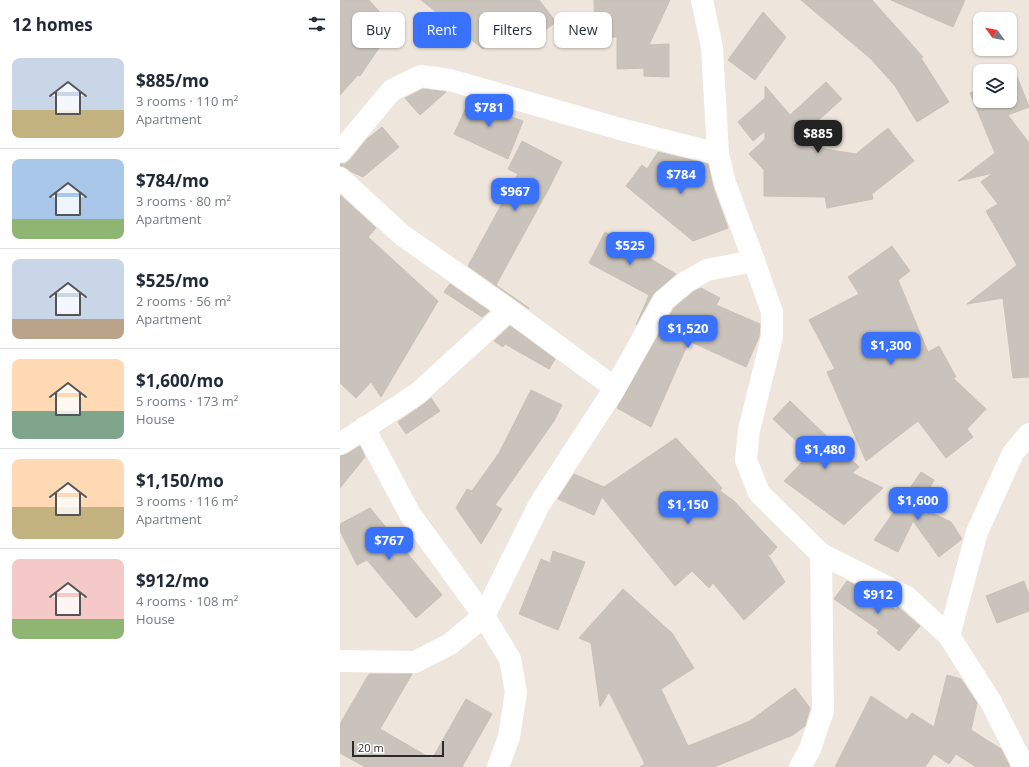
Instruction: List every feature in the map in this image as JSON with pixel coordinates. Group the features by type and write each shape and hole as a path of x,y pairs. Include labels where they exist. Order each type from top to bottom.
{"street":[{"path":"702,0 712,48 718,154 725,183 772,312 772,338 748,430 746,460 759,493 821,554 908,597 949,636 991,702 1024,767"},
{"path":"340,152 392,90 421,76 450,80 620,129 718,154"},
{"path":"340,178 402,235 509,310 615,388"},
{"path":"340,661 415,662 450,644 484,616 538,505 615,388 664,300 686,282 707,270 754,261"},
{"path":"340,444 417,394 509,310"},
{"path":"364,428 410,514 484,616 510,659 516,692 509,737 498,767"},
{"path":"949,636 977,532 1013,453 1029,434"},
{"path":"800,767 810,749 823,711 821,554"}],"building":[{"path":"340,0 369,0 380,12 352,12 352,48 379,48 360,76 358,75 340,95"},
{"path":"421,0 539,0 554,19 554,24 546,30 546,12 479,12 479,46 471,40 471,12 436,12"},
{"path":"594,0 670,0 649,45 669,44 669,77 644,76 644,68 617,69 617,37 612,37 612,12 594,12"},
{"path":"801,0 872,0 923,57 921,58 949,102 917,122 895,86 871,59"},
{"path":"891,0 965,0 953,27"},
{"path":"763,12 786,37 755,80 728,60"},
{"path":"1017,77 1029,107 1008,115 1029,143 1029,377 1013,378 1003,298 967,304 1017,265 986,211 998,204 981,182 993,173 958,181 995,153 976,108 1017,108"},
{"path":"826,82 842,99 792,144 856,154 888,128 914,161 872,194 873,199 827,208 825,197 764,196 764,170 749,154 765,139 765,131 753,141 738,122 765,98 765,86 790,115"},
{"path":"423,89 446,92 420,115 405,98"},
{"path":"973,92 973,100 970,93"},
{"path":"470,99 489,104 500,109 499,112 523,121 508,159 454,134"},
{"path":"382,127 399,147 363,177 343,166 340,166 340,164 345,164 350,160 367,139"},
{"path":"522,141 562,162 496,285 529,309 468,266 518,174 508,169"},
{"path":"658,152 708,164 713,187 728,228 693,241 626,186 642,165 647,169"},
{"path":"340,195 376,228 368,237 438,301 381,397 371,382 356,398 340,383"},
{"path":"605,232 652,257 649,258 676,274 653,294 636,325 649,295 589,263"},
{"path":"892,246 910,271 898,280 928,352 939,346 956,377 953,378 986,409 967,429 973,437 946,458 918,421 866,461 827,372 835,369 809,320 859,294 848,277"},
{"path":"450,284 489,311 482,317 444,292"},
{"path":"701,288 720,298 716,305 760,324 759,337 746,367 689,341 651,427 617,408 674,308 693,292"},
{"path":"510,326 555,359 549,369 505,344 503,347 494,341"},
{"path":"531,390 562,405 554,421 495,505 502,509 481,544 456,508 467,489 472,491 499,453"},
{"path":"431,398 440,411 406,434 398,422"},
{"path":"790,401 859,467 852,473 883,488 844,525 784,481 810,454 773,419"},
{"path":"676,438 722,488 720,491 734,501 777,547 770,555 766,552 785,582 744,620 713,583 709,588 692,571 675,586 602,497 594,515 558,499 574,474 604,487"},
{"path":"360,446 365,457 340,488 340,456 347,454"},
{"path":"921,472 934,480 920,507 951,522 962,539 939,557 913,521 898,552 874,540 900,503 892,493 903,498"},
{"path":"370,508 442,595 416,618 367,560 357,565 340,531 340,524"},
{"path":"553,551 585,562 558,630 519,614 541,559 550,563"},
{"path":"847,581 873,594 896,610 898,607 920,626 899,651 877,633 879,630 834,599"},
{"path":"1024,581 1029,595 1029,611 997,623 986,596"},
{"path":"623,589 672,633 694,668 661,689 688,746 750,721 795,688 810,708 805,726 793,735 714,767 640,767 645,764 609,692 600,707 591,643 579,638"},
{"path":"369,674 412,674 380,729 432,759 466,699 492,714 462,767 365,767 340,753 340,724"},
{"path":"947,675 961,679 977,703 971,730 1001,749 1010,767 976,767 956,754 949,764 934,754 925,767 835,767 871,696 907,720 912,713 934,727"}]}
